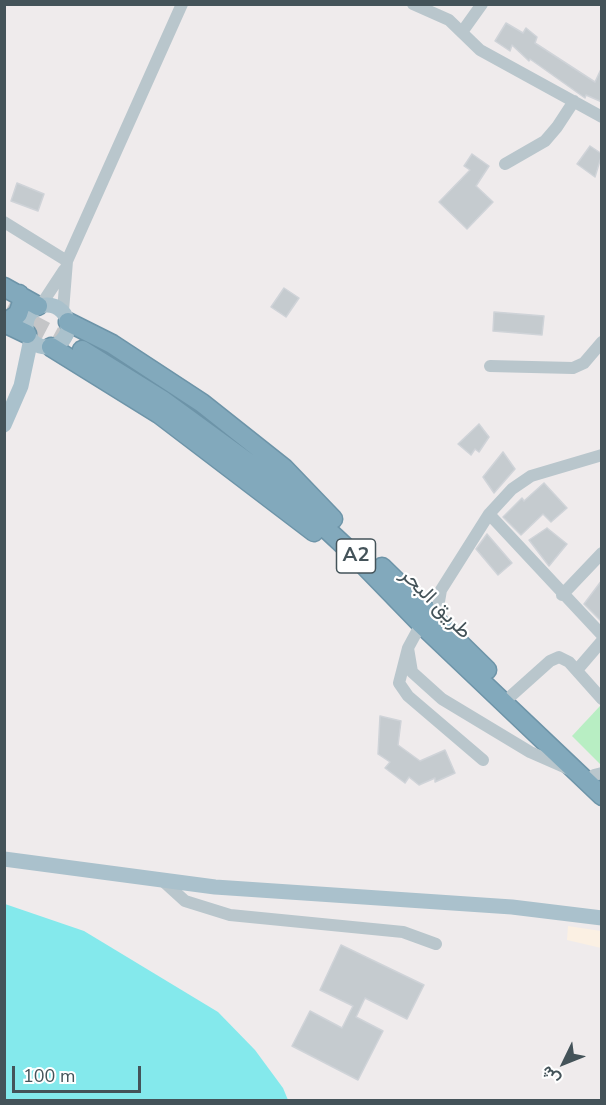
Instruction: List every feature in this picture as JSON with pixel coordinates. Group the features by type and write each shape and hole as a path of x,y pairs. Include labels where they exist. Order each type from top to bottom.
{"highway":[{"path":"8,303 40,306"},
{"path":"8,303 29,336"},
{"path":"49,347 76,335"},
{"name":"طريق البحر","path":"76,335 217,423 334,521 417,600 428,621 594,775"},
{"name":"طريق البحر","path":"76,335 219,439 279,486 512,695 594,775 602,796"}],"main road":[{"path":"21,386 29,336 29,315 40,306 49,304 76,335"},
{"path":"4,425 21,386 49,347 63,340 67,335 76,335"},
{"path":"29,336 49,347"},
{"path":"4,859 216,887 512,907 602,918"}],"street":[{"path":"40,306 66,265 182,4"},
{"path":"413,4 448,20 480,50 602,117"},
{"path":"462,32 482,4"},
{"path":"505,164 545,141 574,101"},
{"path":"4,222 66,265 76,335"},
{"path":"490,366 573,368 584,363 602,342"},
{"path":"483,760 402,690 399,677 408,648 428,621 441,590 489,514 524,479 602,455"},
{"path":"489,514 562,595 602,635"},
{"path":"562,595 602,553"},
{"path":"417,600 441,590"},
{"path":"577,670 602,641"},
{"path":"408,648 412,672 442,699 530,752 594,775"},
{"path":"512,695 555,659 564,658 602,699"},
{"path":"163,881 185,901 230,915 393,931 436,944"}],"shaded area":[{"path":"568,926 601,931 601,948 567,940"}],"green space":[{"path":"600,706 602,707 601,765 572,736"}],"water":[{"path":"5,904 84,931 218,1012 255,1050 283,1088 288,1100 5,1100"}],"building":[{"path":"506,23 523,33 526,28 537,37 535,43 595,82 602,67 602,102 586,95 585,98 530,59 529,61 512,45 510,51 495,41"},
{"path":"590,146 602,154 595,177 577,164"},
{"path":"472,154 489,166 476,186 493,202 467,229 439,202 470,170 464,166"},
{"path":"17,183 44,194 38,211 11,201"},
{"path":"284,288 299,298 286,317 271,307"},
{"path":"494,312 544,316 542,335 493,331"},
{"path":"479,424 489,437 479,452 475,449 471,455 458,444"},
{"path":"503,452 515,469 494,493 483,477"},
{"path":"544,483 567,508 551,522 543,514 521,535 503,517 522,498 524,501"},
{"path":"547,528 567,544 549,566 529,540"},
{"path":"487,534 512,563 498,575 476,549"},
{"path":"602,580 602,622 584,604"},
{"path":"380,716 401,721 398,745 420,761 445,750 455,773 435,782 435,778 419,785 409,777 405,783 385,768 390,762 378,754"},
{"path":"341,945 424,985 407,1019 365,998 356,1017 383,1031 358,1080 292,1046 310,1011 342,1028 353,1006 320,990"}],"tunnel":[{"path":"6,310 82,350"}]}
